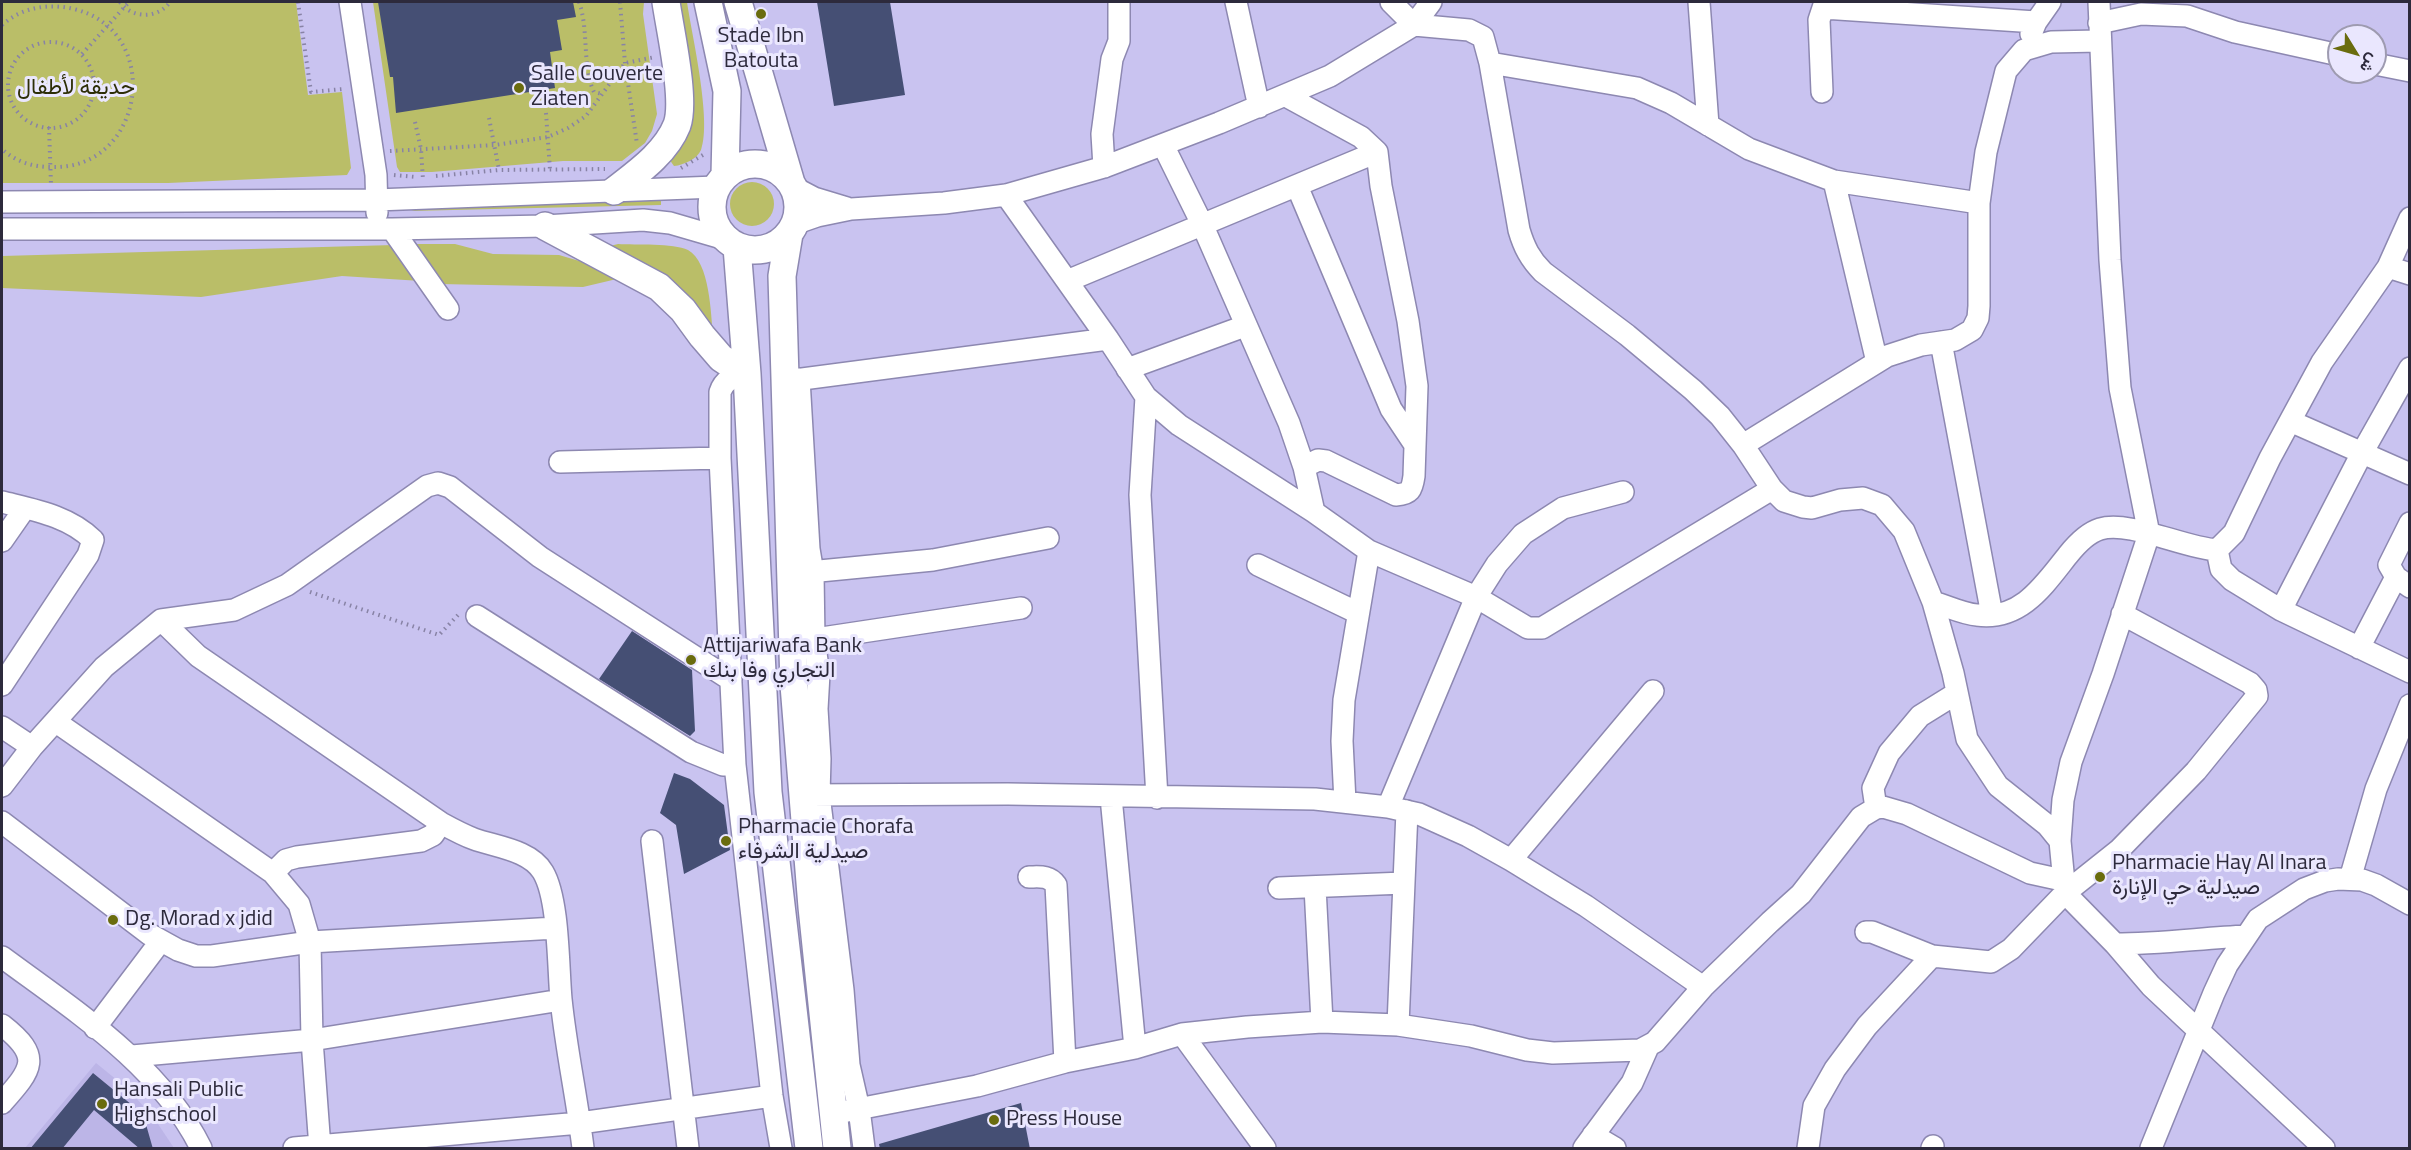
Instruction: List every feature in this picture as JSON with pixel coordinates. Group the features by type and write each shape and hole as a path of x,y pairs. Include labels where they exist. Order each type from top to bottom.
{"main road":[{"path":"610,180 643,168 669,138 677,123 680,103 666,2"},
{"path":"708,2 728,91 721,181 712,200 712,214 716,228 731,243 751,250 765,249 778,243 791,229"},
{"path":"738,2 797,199 798,212 791,229 782,276 793,380 811,795 832,1114 837,1149"},
{"path":"721,181 745,165 767,165 781,172 792,185"},
{"path":"545,226 659,286 683,310 702,336 727,363 746,372"},
{"path":"731,243 746,372 768,792 808,1149"}],"street":[{"path":"350,2 374,164 376,200 385,229 448,309"},
{"path":"1104,167 1102,134 1112,59 1119,41 1119,2"},
{"path":"1236,2 1259,107"},
{"path":"1391,2 1414,25 1469,30 1483,37 1490,63 1519,230 1524,247 1543,272 1627,335 1693,390 1720,417 1772,489 1784,501 1812,508 1840,500 1863,498 1882,506 1904,531 1933,602 1967,739 1998,786 2047,825 2060,841"},
{"path":"791,229 817,216 851,209 944,203 1006,195 1104,167 1259,107 1330,76 1414,25 1431,2"},
{"path":"1699,2 1708,125"},
{"path":"1743,446 1887,356 1921,345 1955,340 1972,330 1978,318 1978,203 1986,153 2006,71 2024,51 2036,22 2050,2"},
{"path":"1822,92 1819,20 1824,5 2036,22"},
{"path":"2024,51 2099,22 2141,14 2187,16 2235,32 2327,52"},
{"path":"2063,886 2064,867 2060,841 2063,800 2071,762 2149,534 2120,388 2110,260 2099,22"},
{"path":"1490,63 1637,88 1671,103 1749,149 1834,181 1978,203"},
{"path":"2387,66 2409,71"},
{"path":"1286,96 1360,137 1377,152 1381,186 1408,321 1417,386 1412,489 1406,494 1396,495 1326,461 1318,460 1304,467"},
{"path":"1163,145 1202,224 1288,423 1304,467 1314,512"},
{"path":"1067,281 1377,152"},
{"path":"2,202 376,200 424,188 496,195 554,193 610,180 721,181"},
{"path":"1834,181 1877,362"},
{"path":"792,185 814,198 851,209"},
{"path":"1297,186 1391,409 1415,446"},
{"path":"1006,195 1108,339 1146,397 1179,425 1314,512 1369,551 1476,597 1528,628 1542,628 1772,489"},
{"path":"2217,550 2234,533 2322,362 2388,267 2409,218"},
{"path":"2,229 385,229 545,226 643,220 670,223 731,243"},
{"path":"2388,267 2409,274"},
{"path":"1127,369 1245,326"},
{"path":"793,380 1108,339"},
{"path":"1941,342 1992,615"},
{"path":"716,351 720,392 720,458 735,765 772,1096 781,1149"},
{"path":"2281,610 2362,453 2409,368"},
{"path":"720,392 724,383 746,372"},
{"path":"1146,397 1140,495 1157,798"},
{"path":"2290,421 2409,474"},
{"path":"560,462 720,458"},
{"path":"2,786 32,747 104,666 161,620 234,610 287,585 427,486 438,483 450,488 540,556 731,680"},
{"path":"1398,1025 1404,883 1397,809 1476,597 1497,564 1523,534 1563,508 1623,492"},
{"path":"2,502 75,525 93,540 88,555 2,685"},
{"path":"2,541 26,508"},
{"path":"2359,648 2403,582 2390,564 2409,523"},
{"path":"1933,602 1977,615 2002,615 2019,608 2035,597 2076,546 2099,529 2123,528 2196,547 2217,550"},
{"path":"801,573 933,560 1047,538"},
{"path":"2217,550 2221,569 2227,577 2281,610 2409,672"},
{"path":"1345,802 1342,741 1344,700 1369,551"},
{"path":"1258,565 1358,613"},
{"path":"803,641 1021,608"},
{"path":"1866,932 1872,932 1932,956 1991,962 2011,949 2063,886 2120,850 2196,771 2257,696 2256,690 2250,683 2122,614"},
{"path":"477,616 691,752 723,765 735,765"},
{"path":"161,620 198,656 441,824 474,839 508,848 525,857 543,871 550,893 556,928 561,1000 582,1149"},
{"path":"1511,860 1653,691"},
{"path":"1876,807 1873,788 1889,753 1920,716 1957,693"},
{"path":"2350,879 2376,789 2409,705"},
{"path":"56,722 273,873 299,904 310,942 312,1040 320,1147"},
{"path":"2,727 32,747"},
{"path":"864,1149 859,1108 849,1065 843,990 811,795 1315,799 1397,809 1419,814 1468,836 1511,860 1586,906 1703,987"},
{"path":"1111,797 1135,1048"},
{"path":"832,1114 977,1086 1065,1062 1135,1048 1182,1034 1322,1022 1398,1025 1471,1036 1527,1050 1553,1053 1640,1050 1655,1042 1703,987 1801,894 1829,861 1861,817 1876,807 1883,807 1907,814 2030,873 2063,886 2151,986 2324,1149"},
{"path":"2,822 160,942 196,956 212,956 310,942 556,928"},
{"path":"273,873 286,860 297,857 421,841 433,835 441,824"},
{"path":"652,841 688,1149"},
{"path":"1029,877 1046,878 1052,880 1056,885 1065,1062"},
{"path":"2151,1149 2227,965 2258,919 2287,898 2325,880 2350,879 2376,885 2409,904"},
{"path":"1279,888 1404,883"},
{"path":"1315,887 1322,1022"},
{"path":"2115,944 2147,944 2182,939 2246,936"},
{"path":"95,1028 160,942"},
{"path":"1808,1149 1814,1106 1835,1069 1868,1026 1932,956"},
{"path":"2,957 132,1056 189,1125 201,1149"},
{"path":"132,1056 312,1040 561,1000"},
{"path":"2,1103 23,1077 28,1067 27,1050 22,1042 4,1030"},
{"path":"1182,1034 1265,1149"},
{"path":"1615,1149 1588,1142 1632,1083 1648,1047"},
{"path":"2,1081 23,1077"},
{"path":"294,1149 580,1123 772,1096"}],"path":[{"path":"120,2 124,7 138,14 148,15 159,12 170,2"},
{"path":"82,54 129,2"},
{"path":"298,2 311,92 343,89 345,92"},
{"path":"579,2 583,13 589,81 594,92 602,94"},
{"path":"620,2 625,63 640,168 672,170 682,168 706,153"},
{"path":"2,25 10,18 34,8 59,5 85,12 107,26 123,45 133,69 134,95 128,120 113,142 91,159 64,168 37,167 11,157 2,149"},
{"path":"56,41 69,45 82,54 89,63 94,76 94,90 83,115 71,124 49,128 28,121 17,111 10,99 8,84 11,69 24,52 42,42 56,41"},
{"path":"374,164 421,149 495,145 548,137 586,116 625,63 673,53"},
{"path":"546,114 554,193"},
{"path":"489,118 499,170 496,195"},
{"path":"415,122 421,149 424,188"},
{"path":"49,128 52,201"},
{"path":"374,164 424,188 499,170 550,170 610,180"},
{"path":"287,585 439,635 466,608 477,616"}],"shaded area":[{"name":"Hansali Public Highschool","path":"96,1063 128,1089 154,1118 174,1148 25,1148"}],"green space":[{"name":"حديقة لأطفال","path":"2,2 296,2 308,95 342,92 351,168 347,175 168,183 2,183"},
{"name":"Salle Couverte Ziaten","path":"373,2 644,2 643,14 657,114 652,131 645,143 622,161 563,161 432,172 400,172 397,167"},
{"path":"674,2 687,2 703,99 704,136 701,150 696,156 690,161 674,166 669,159"},
{"path":"752,182 761,183 768,188 773,195 773,213 768,220 761,225 752,226 743,225 736,220 731,213 730,204 731,195 736,188 743,183"},
{"path":"661,200 661,205 411,211 425,207"},
{"path":"410,244 455,244 493,254 559,255 593,265 621,278 583,287 440,284"},
{"path":"618,244 673,246 688,250 695,256 701,265 708,289 713,337 610,249 610,246"},
{"path":"394,245 421,281 342,276 201,297 2,288 2,256"}],"building":[{"path":"378,2 573,2 576,17 557,20 562,50 550,52 555,88 396,113 393,77 390,77"},
{"path":"817,2 890,2 905,95 834,106"},
{"path":"632,631 692,670 695,731 690,736 599,679"},
{"path":"674,773 690,779 724,805 730,850 684,874 676,825 660,813"},
{"path":"93,1073 143,1114 153,1149 140,1149 94,1110 62,1149 30,1149"},
{"name":"Press House","path":"1021,1103 1030,1149 880,1149 879,1144"}],"place":[{"name":"Stade Ibn Batouta","path":"761,14"},
{"name":"Salle Couverte Ziaten","path":"519,88"},
{"name":"Attijariwafa Bank التجاري وفا بنك","path":"691,660"},
{"name":"Pharmacie Chorafa صيدلية الشرفاء","path":"726,841"},
{"name":"Pharmacie Hay Al Inara صيدلية حي الإنارة","path":"2100,877"},
{"name":"Dg. Morad x jdid","path":"113,920"},
{"name":"Hansali Public Highschool","path":"102,1104"},
{"name":"Press House","path":"994,1120"}]}
